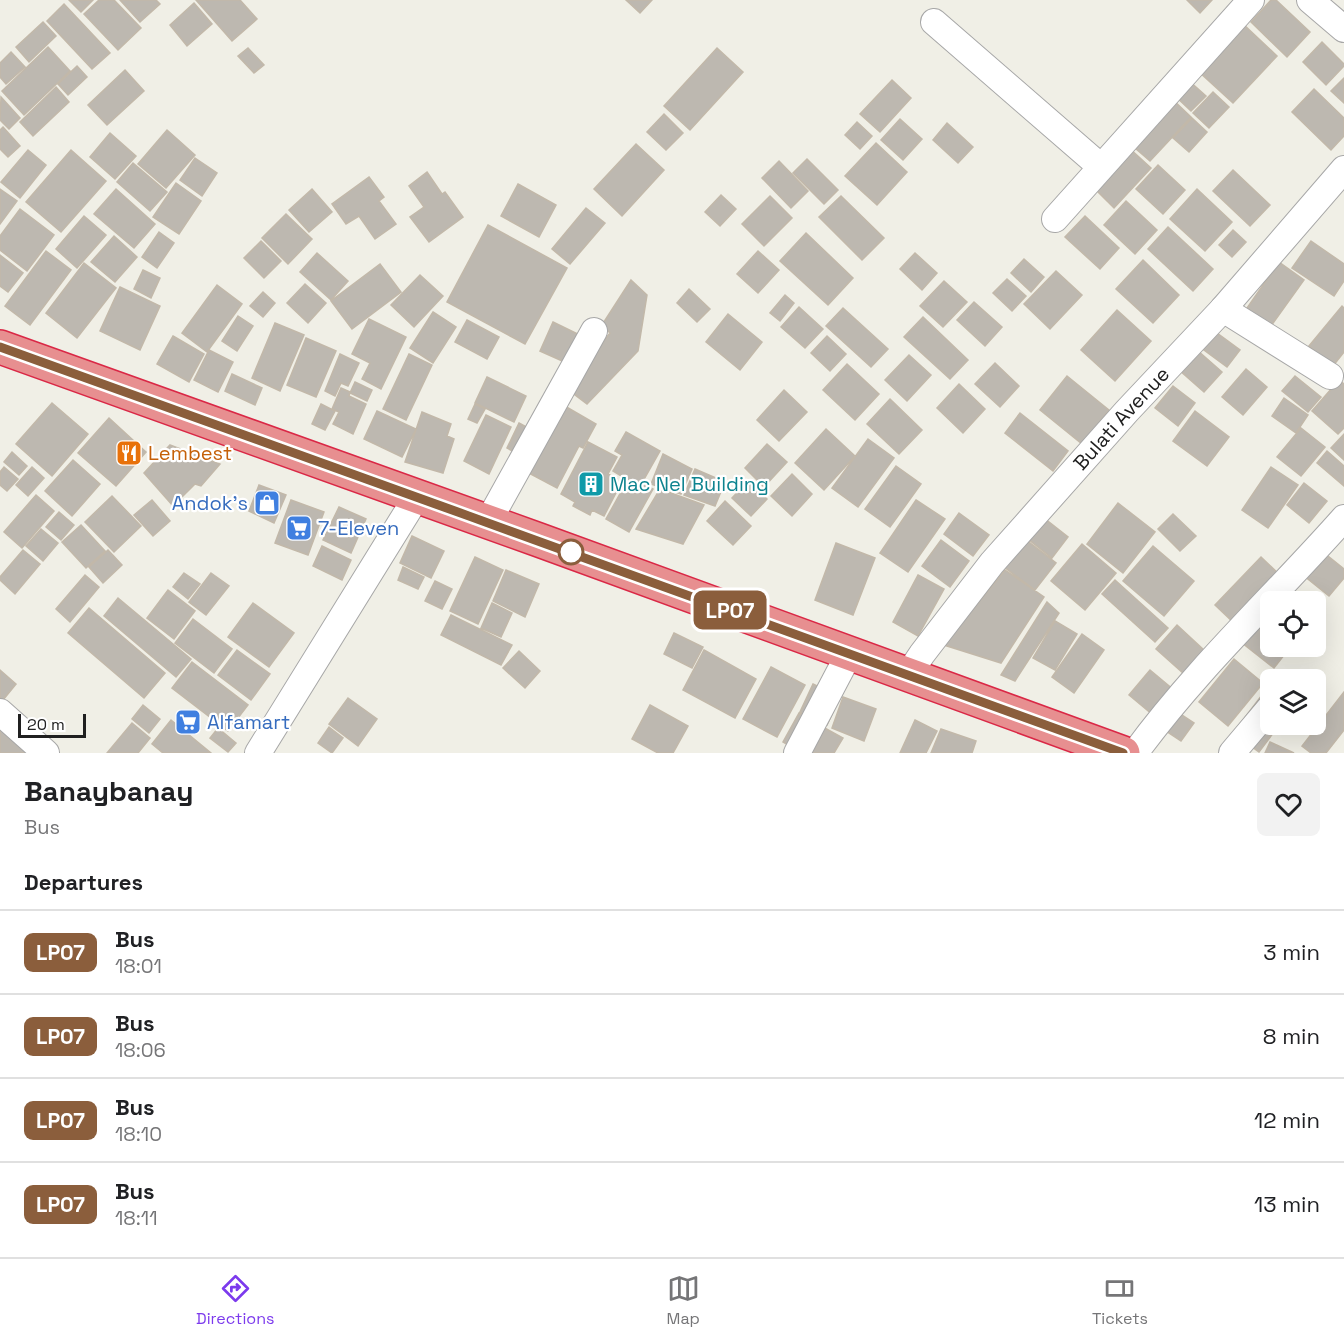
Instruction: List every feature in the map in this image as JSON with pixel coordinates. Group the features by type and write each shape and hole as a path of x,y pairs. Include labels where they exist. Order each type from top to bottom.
{"highway":[{"path":"0,347 1123,753"}],"street":[{"path":"1055,219 1251,0"},
{"path":"1310,0 1344,29"},
{"path":"934,22 1101,167"},
{"name":"Bulati Avenue","path":"908,675 992,563 1127,411 1223,309 1344,169"},
{"path":"1223,309 1330,376"},
{"path":"488,522 594,331"},
{"path":"258,753 416,498"},
{"path":"1135,753 1155,724 1344,518"},
{"path":"797,753 849,654"},
{"path":"0,712 46,753"},
{"path":"1232,753 1260,720"}],"building":[{"path":"69,0 93,0 81,12"},
{"path":"99,0 114,0 141,28 118,50 84,14"},
{"path":"120,0 156,0 160,4 140,22"},
{"path":"196,0 240,0 257,19 232,41"},
{"path":"626,0 652,0 640,13"},
{"path":"1187,0 1212,0 1200,13"},
{"path":"1271,0 1276,0 1310,32 1287,57 1251,22"},
{"path":"194,3 212,24 187,46 170,25"},
{"path":"64,4 110,53 92,69 47,21"},
{"path":"43,22 56,36 29,62 16,47"},
{"path":"1242,23 1277,56 1233,103 1198,71"},
{"path":"1322,42 1344,64 1326,85 1303,62"},
{"path":"48,47 70,71 24,115 2,91"},
{"path":"248,48 264,65 254,73 238,56"},
{"path":"717,48 743,72 690,130 664,106"},
{"path":"11,52 25,67 6,84 0,77 0,63"},
{"path":"77,66 87,77 68,95 58,84"},
{"path":"125,70 144,91 107,125 88,105"},
{"path":"1344,78 1344,103 1331,91"},
{"path":"1187,79 1206,96 1191,111 1173,94"},
{"path":"892,80 911,98 880,132 860,114"},
{"path":"56,87 69,102 33,136 20,122"},
{"path":"1314,89 1344,118 1344,136 1331,150 1292,112"},
{"path":"1213,92 1229,107 1209,128 1193,113"},
{"path":"1,97 20,118 9,129 0,120"},
{"path":"1170,97 1191,117 1150,161 1128,142"},
{"path":"664,114 683,133 666,150 647,132"},
{"path":"1192,118 1207,132 1189,152 1173,138"},
{"path":"900,119 922,139 903,160 881,140"},
{"path":"857,122 872,136 860,149 845,135"},
{"path":"947,123 973,147 958,163 933,140"},
{"path":"3,127 20,146 8,157 0,149 0,130"},
{"path":"167,130 195,155 166,188 138,164"},
{"path":"110,133 136,156 115,179 90,157"},
{"path":"876,143 907,172 877,205 845,176"},
{"path":"636,144 664,170 622,216 594,189"},
{"path":"1128,147 1151,168 1114,208 1092,186"},
{"path":"28,150 46,165 20,198 1,182"},
{"path":"71,150 106,181 61,232 26,202"},
{"path":"195,158 217,173 202,196 180,180"},
{"path":"807,159 838,190 824,204 793,173"},
{"path":"779,161 808,191 791,208 762,178"},
{"path":"133,163 167,192 150,211 117,182"},
{"path":"1158,165 1185,190 1163,214 1136,189"},
{"path":"1233,170 1270,205 1250,226 1213,191"},
{"path":"427,172 442,194 445,192 463,217 429,242 410,217 424,207 409,186"},
{"path":"369,177 384,197 379,201 396,224 375,239 359,216 346,224 332,204"},
{"path":"176,183 201,201 179,234 153,217"},
{"path":"518,184 556,205 539,237 501,216"},
{"path":"0,189 17,201 0,224"},
{"path":"116,189 155,224 134,248 94,214"},
{"path":"312,189 332,212 309,232 289,210"},
{"path":"1197,189 1232,222 1205,251 1170,219"},
{"path":"721,195 736,209 720,226 705,212"},
{"path":"770,196 792,218 764,246 742,224"},
{"path":"841,196 884,238 862,260 819,217"},
{"path":"1126,201 1157,230 1135,254 1104,225"},
{"path":"586,208 605,223 570,264 552,249"},
{"path":"20,209 54,235 27,271 0,250 0,236"},
{"path":"286,214 312,239 288,264 262,238"},
{"path":"84,216 106,235 77,268 56,249"},
{"path":"1085,216 1119,248 1100,269 1065,237"},
{"path":"488,225 567,268 525,344 447,302"},
{"path":"1168,227 1213,269 1193,291 1148,249"},
{"path":"1233,230 1246,242 1232,257 1219,245"},
{"path":"159,232 174,243 157,268 142,257"},
{"path":"806,233 853,278 828,305 780,261"},
{"path":"114,236 137,257 115,282 91,262"},
{"path":"261,241 281,261 264,278 244,258"},
{"path":"1311,241 1344,264 1344,281 1334,296 1292,268"},
{"path":"46,251 71,270 30,325 5,306"},
{"path":"758,251 779,270 758,293 737,274"},
{"path":"317,253 348,281 331,300 300,272"},
{"path":"915,253 937,273 922,290 900,269"},
{"path":"0,255 23,273 8,292 0,286"},
{"path":"1024,259 1044,277 1031,292 1011,273"},
{"path":"1143,260 1179,295 1153,323 1116,289"},
{"path":"1279,262 1304,280 1271,326 1247,308"},
{"path":"84,263 116,288 77,338 46,313"},
{"path":"380,264 401,292 352,329 331,301"},
{"path":"143,270 160,278 151,298 134,289"},
{"path":"1056,271 1082,295 1050,329 1024,304"},
{"path":"420,275 443,296 414,327 391,305"},
{"path":"1007,279 1026,296 1012,311 993,293"},
{"path":"631,280 647,295 638,351 587,404 566,388 610,333 602,325"},
{"path":"944,281 967,302 943,327 920,306"},
{"path":"305,284 326,303 308,323 287,303"},
{"path":"217,285 242,304 207,352 182,333"},
{"path":"120,287 160,306 140,350 100,331"},
{"path":"689,289 710,309 697,322 677,303"},
{"path":"263,292 275,303 263,317 250,306"},
{"path":"785,295 794,303 780,321 770,313"},
{"path":"974,302 1002,327 985,346 957,320"},
{"path":"1342,306 1344,308 1344,352 1333,366 1309,346"},
{"path":"799,307 823,329 805,348 781,327"},
{"path":"843,308 888,349 871,367 826,326"},
{"path":"1117,310 1151,341 1115,381 1081,350"},
{"path":"433,312 456,327 433,363 410,348"},
{"path":"728,314 762,342 740,370 706,342"},
{"path":"238,316 253,326 237,351 222,341"},
{"path":"923,317 968,360 950,379 904,337"},
{"path":"369,319 406,337 381,389 362,379 370,363 352,354"},
{"path":"467,320 499,337 487,359 455,342"},
{"path":"553,322 582,336 569,364 540,351"},
{"path":"275,323 304,335 280,391 252,378"},
{"path":"1213,330 1240,350 1227,367 1200,347"},
{"path":"173,336 204,354 189,382 157,364"},
{"path":"827,336 846,354 830,371 811,353"},
{"path":"306,338 336,351 316,397 287,385"},
{"path":"209,350 233,362 218,392 194,380"},
{"path":"1197,350 1222,372 1204,392 1179,370"},
{"path":"340,354 359,363 348,386 341,383 335,396 325,391"},
{"path":"409,354 432,365 406,420 383,409"},
{"path":"909,355 931,375 907,401 885,380"},
{"path":"995,363 1019,386 1000,407 975,384"},
{"path":"847,364 879,394 855,420 823,390"},
{"path":"1246,369 1267,387 1243,415 1222,397"},
{"path":"232,374 262,388 255,405 225,391"},
{"path":"1067,376 1109,410 1082,444 1040,410"},
{"path":"1295,376 1321,397 1308,412 1282,391"},
{"path":"487,377 526,396 514,422 475,403"},
{"path":"1339,380 1344,384 1344,428 1338,434 1312,411"},
{"path":"355,382 372,390 367,401 350,393"},
{"path":"959,384 985,409 963,433 937,408"},
{"path":"1173,386 1195,403 1178,426 1155,408"},
{"path":"341,388 350,392 349,396 366,404 353,434 333,424 339,412 332,409"},
{"path":"784,390 807,412 779,441 757,420"},
{"path":"1284,398 1308,415 1296,433 1272,416"},
{"path":"890,399 922,430 899,454 867,424"},
{"path":"52,403 88,434 52,476 16,444"},
{"path":"321,404 335,411 325,430 312,424"},
{"path":"475,404 485,409 477,423 468,419"},
{"path":"563,405 596,424 583,448 579,446 557,488 523,470"},
{"path":"377,411 416,429 402,457 364,439"},
{"path":"1195,411 1229,437 1207,466 1173,441"},
{"path":"422,412 451,424 447,436 454,439 443,473 405,462"},
{"path":"1020,413 1068,451 1053,471 1005,433"},
{"path":"486,415 511,427 489,474 464,461"},
{"path":"109,418 146,452 116,486 78,453"},
{"path":"519,423 532,430 520,455 507,448"},
{"path":"1301,428 1325,447 1301,476 1277,457"},
{"path":"826,429 855,456 824,490 795,463"},
{"path":"626,432 660,451 642,483 653,489 629,532 606,519 622,490 617,487 623,477 613,471 622,455 615,451"},
{"path":"1344,434 1344,460 1331,448"},
{"path":"868,439 894,458 858,507 832,488"},
{"name":"Mac Nel Building","path":"588,442 617,457 608,474 617,479 612,489 617,491 604,516 592,510 590,515 573,506 575,502 561,494"},
{"path":"767,444 787,462 764,487 745,468"},
{"path":"170,445 220,464 201,486 195,484 173,506 144,473"},
{"path":"1327,451 1344,466 1344,486 1317,463"},
{"path":"12,452 27,466 19,475 4,462"},
{"path":"663,454 692,469 681,494 651,484"},
{"path":"73,460 100,484 72,516 45,491"},
{"path":"896,466 921,484 890,527 865,509"},
{"path":"4,467 18,479 7,491 0,485 0,472"},
{"path":"32,467 44,478 28,496 16,485"},
{"path":"1271,467 1298,485 1268,528 1242,510"},
{"path":"695,469 725,482 715,506 684,495"},
{"path":"792,474 812,494 792,516 771,496"},
{"path":"748,481 767,499 751,516 732,498"},
{"path":"1304,483 1327,501 1309,523 1287,505"},
{"name":"Andok's","path":"259,485 286,495 274,523 249,511"},
{"path":"660,489 704,505 683,544 636,529"},
{"path":"36,495 54,511 22,548 4,532"},
{"path":"112,496 141,526 114,552 85,522"},
{"path":"152,500 170,521 153,536 134,515"},
{"name":"7-Eleven","path":"291,500 324,512 308,555 275,543"},
{"path":"916,500 945,519 908,572 880,553"},
{"path":"725,501 751,526 733,545 707,521"},
{"path":"1118,503 1155,532 1123,573 1087,544"},
{"path":"339,507 366,519 351,553 323,540"},
{"path":"59,512 74,525 61,540 46,527"},
{"path":"959,513 989,535 973,556 944,534"},
{"path":"1173,514 1196,536 1180,551 1158,529"},
{"path":"1044,518 1068,537 1052,558 1028,539"},
{"path":"81,525 105,551 86,568 62,542"},
{"path":"41,529 58,543 43,561 26,546"},
{"path":"412,536 444,551 431,578 400,563"},
{"path":"1025,539 1056,563 1035,590 1004,567"},
{"path":"941,540 969,561 950,587 922,566"},
{"path":"836,543 875,558 853,615 815,600"},
{"path":"1082,544 1116,573 1085,610 1051,581"},
{"path":"322,546 351,560 342,580 313,566"},
{"path":"1153,546 1194,581 1164,616 1123,581"},
{"path":"23,550 40,564 15,594 0,580 0,577"},
{"path":"108,550 122,565 103,583 89,567"},
{"path":"1323,552 1344,569 1344,578 1329,596 1326,591 1323,591 1304,576"},
{"path":"475,557 503,570 478,624 450,611"},
{"path":"1261,557 1282,577 1269,591 1260,591 1260,600 1236,625 1215,605"},
{"path":"403,567 424,577 418,589 398,580"},
{"path":"506,570 539,584 525,617 493,601"},
{"path":"1005,570 1044,597 1001,663 944,645"},
{"path":"184,573 200,584 188,599 173,587"},
{"path":"211,573 229,586 206,615 189,602"},
{"path":"85,575 99,587 70,622 56,609"},
{"path":"918,575 944,589 918,636 893,622"},
{"path":"1115,580 1168,628 1155,642 1102,594"},
{"path":"435,581 452,589 442,609 425,601"},
{"path":"168,590 195,611 174,639 147,618"},
{"path":"118,598 191,659 176,677 104,616"},
{"path":"1047,602 1059,613 1015,681 1001,675"},
{"path":"253,603 294,633 269,667 228,637"},
{"path":"492,603 512,613 501,637 481,628"},
{"path":"89,608 165,673 144,698 68,633"},
{"path":"451,615 512,645 501,665 441,635"},
{"path":"193,619 232,649 214,673 175,643"},
{"path":"1055,621 1077,634 1055,670 1033,658"},
{"path":"1177,625 1204,650 1184,674 1156,649"},
{"path":"1257,625 1260,628 1260,657 1283,657 1274,668 1242,643"},
{"path":"674,633 703,647 692,668 664,654"},
{"path":"1082,634 1104,650 1074,693 1052,677"},
{"path":"237,650 270,674 251,700 218,675"},
{"path":"704,650 756,679 735,718 683,690"},
{"path":"519,651 540,671 525,688 503,668"},
{"path":"1234,659 1260,681 1260,687 1228,726 1199,702"},
{"path":"192,662 248,705 228,731 172,688"},
{"path":"771,667 805,685 777,737 743,719"},
{"path":"0,670 16,684 3,700 0,698"},
{"path":"1150,670 1174,690 1153,715 1129,695"},
{"path":"813,684 840,697 827,725 800,712"},
{"path":"1344,692 1344,730 1326,753 1311,753 1302,746 1311,735 1326,735 1326,715"},
{"path":"843,697 876,709 864,741 832,728"},
{"path":"348,698 377,719 358,746 329,724"},
{"path":"1260,698 1260,735 1272,735 1259,752 1233,733"},
{"path":"143,705 160,719 149,733 132,719"},
{"path":"650,705 688,726 673,753 658,753 632,739"},
{"path":"1176,711 1194,723 1181,741 1163,729"},
{"path":"799,713 818,724 802,753 783,742"},
{"path":"171,720 211,753 163,753 152,744"},
{"path":"915,720 937,731 926,753 900,753"},
{"path":"0,723 33,753 0,753"},
{"path":"132,723 150,738 138,753 107,753"},
{"path":"821,726 843,738 834,753 809,753"},
{"path":"329,727 343,738 332,753 318,743"},
{"path":"218,728 236,743 228,752 210,738"},
{"path":"941,729 976,741 972,753 931,753"},
{"path":"1270,742 1294,753 1265,753"}],"bus line":[{"name":"LP07","path":"0,347 1123,753"}],"place":[{"name":"Lembest","path":"129,453"},
{"name":"Mac Nel Building","path":"591,484"},
{"name":"Andok's","path":"267,503"},
{"name":"7-Eleven","path":"299,528"},
{"name":"Alfamart","path":"188,722"}]}
